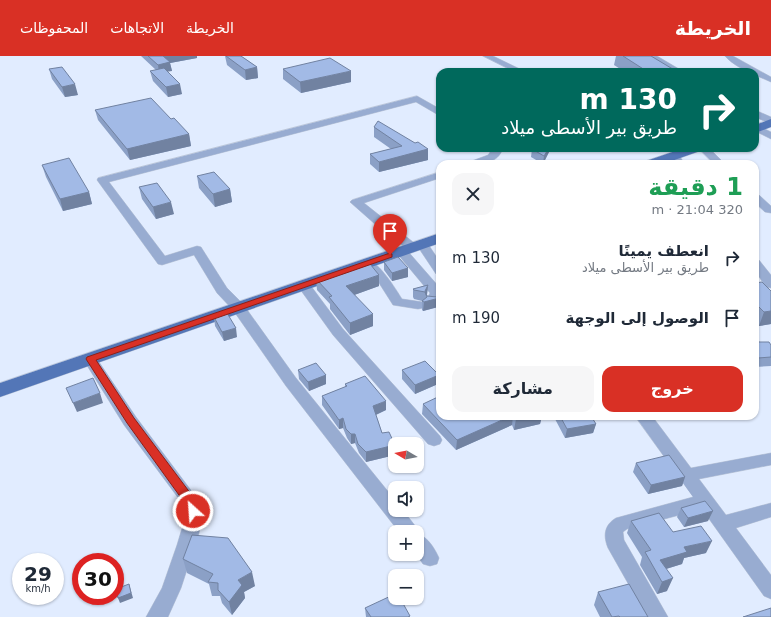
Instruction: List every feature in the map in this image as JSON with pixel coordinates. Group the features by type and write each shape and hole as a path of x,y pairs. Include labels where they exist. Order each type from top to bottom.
{"main road":[{"path":"759,127 771,122"},
{"path":"677,160 689,152"},
{"path":"0,390 436,239"}],"street":[{"path":"487,56 513,68"},
{"path":"651,56 673,68"},
{"path":"729,56 733,60 748,68"},
{"path":"759,74 771,80"},
{"path":"404,525 291,382 238,308 222,290 197,250 162,262 102,180 416,99 436,111"},
{"path":"759,115 771,122"},
{"path":"759,130 771,136"},
{"path":"486,160 492,158 497,152"},
{"path":"701,152 714,160"},
{"path":"436,176 356,202 436,268"},
{"path":"759,201 769,210"},
{"path":"412,247 421,273 436,292"},
{"path":"367,263 384,281 398,302 418,305"},
{"path":"759,268 771,284"},
{"path":"303,285 338,332 434,440"},
{"path":"433,301 436,295"},
{"path":"90,359 130,421 190,501 193,511 192,525 167,602 156,617"},
{"path":"646,420 771,590"},
{"path":"687,475 771,459"},
{"path":"658,617 615,542 613,533 616,526 622,523 706,501"},
{"path":"723,524 771,510"},
{"path":"424,550 430,558"}],"building":[{"path":"148,56 163,56 170,62 158,65"},
{"path":"226,56 241,56 257,67 245,70"},
{"path":"623,56 651,56 671,68 642,68"},
{"path":"330,58 351,71 300,82 283,69"},
{"path":"62,67 75,84 62,87 49,69"},
{"path":"164,68 180,84 166,87 150,71"},
{"path":"151,98 171,119 174,118 189,134 127,149 95,110"},
{"path":"378,121 415,143 418,142 428,149 379,162 370,154 402,146 374,127"},
{"path":"537,152 546,152 544,156"},
{"path":"69,158 89,192 60,199 42,165"},
{"path":"214,172 230,189 213,194 197,176"},
{"path":"157,183 171,202 153,207 139,187"},
{"path":"398,257 408,268 392,273 384,262"},
{"path":"370,264 379,275 346,286 373,314 350,323 329,297 332,296 316,279 339,271 342,274"},
{"path":"759,282 762,282 771,291 771,311 764,312 759,307"},
{"path":"428,285 425,291 427,296 436,297 436,299 424,302 422,301 427,297 425,292 413,289"},
{"path":"227,313 236,328 222,332 214,317"},
{"path":"759,342 769,342 771,345 771,357 759,358"},
{"path":"425,361 436,372 436,376 415,385 402,370"},
{"path":"316,363 326,375 308,382 298,370"},
{"path":"365,376 386,401 373,406 382,433 389,432 391,437 388,437 388,447 366,452 358,444 355,434 351,434 346,429 343,418 339,420 322,396 347,386 345,384"},
{"path":"93,378 100,393 73,403 66,388"},
{"path":"436,398 436,418 423,404"},
{"path":"438,420 502,420 457,440"},
{"path":"562,420 594,420 596,424 567,429"},
{"path":"669,455 685,477 651,485 636,463"},
{"path":"705,501 713,511 688,518 681,508"},
{"path":"659,513 673,532 701,526 712,541 684,547 687,552 660,560 673,578 662,582 645,552 651,550 631,521"},
{"path":"192,535 228,538 252,572 238,580 242,585 229,602 218,590 218,583 208,582 213,574 183,559"},
{"path":"129,584 131,593 124,596 124,586"},
{"path":"629,584 648,617 612,617 598,592"},
{"path":"388,597 388,605 404,605 410,616 371,617 365,608"},
{"path":"771,608 771,617 743,617"}],"route":[{"path":"193,511 190,501 130,421 90,359 390,255"}]}
